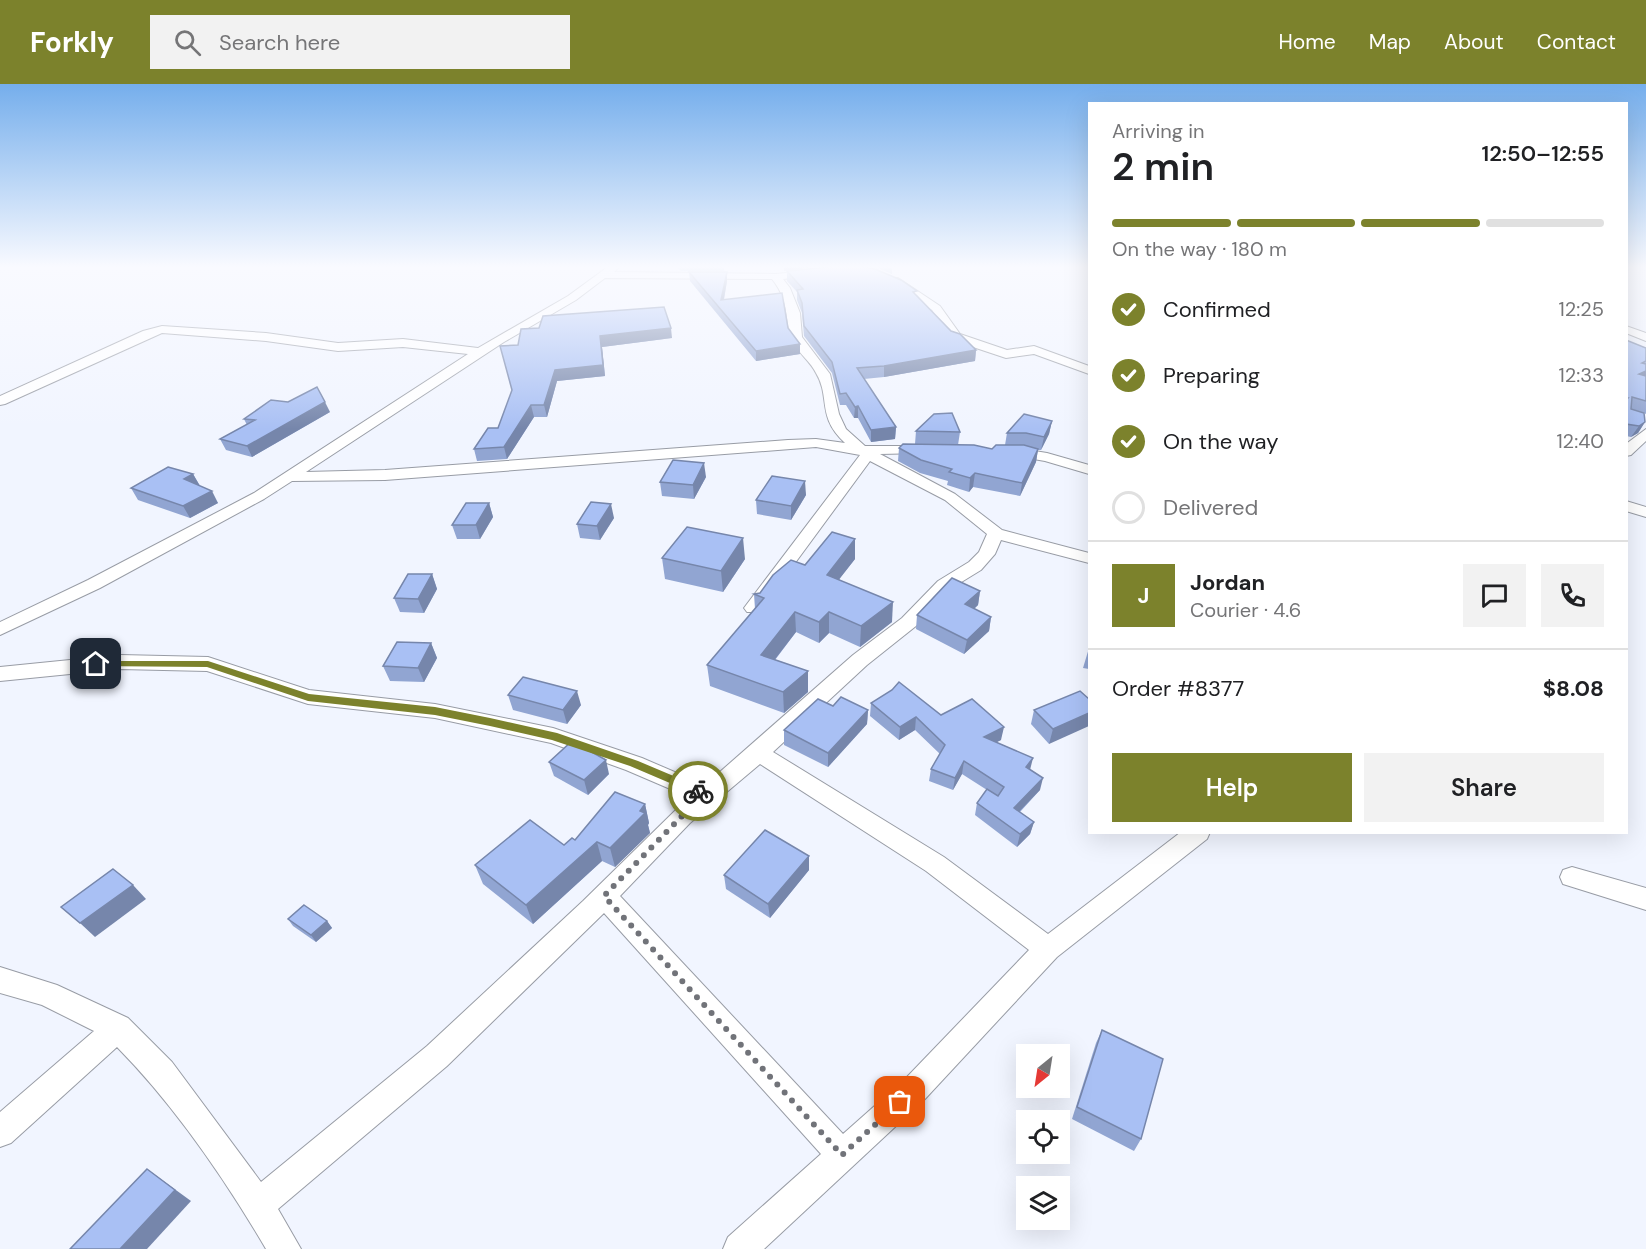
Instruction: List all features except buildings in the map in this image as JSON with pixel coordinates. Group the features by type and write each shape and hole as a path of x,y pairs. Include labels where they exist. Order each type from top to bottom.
{"street":[{"path":"0,629 94,584 259,496 479,352 533,320"},
{"path":"795,320 796,337 824,374 832,414 840,430 865,452 950,497 996,533 1088,558"},
{"path":"946,320 956,337 1006,354 1034,350 1088,370"},
{"path":"0,401 147,333 162,329 266,337 338,347 403,343 479,352"},
{"path":"1628,330 1646,337"},
{"path":"1628,450 1646,433"},
{"path":"288,477 396,474 788,444 816,443 865,452 937,449"},
{"path":"997,450 1047,457 1088,470"},
{"path":"753,608 865,452"},
{"path":"1628,507 1646,512"},
{"path":"258,1204 437,1056 604,896 682,816 852,668 909,622 944,585 975,566 987,554 996,533"},
{"path":"0,674 120,662 208,664 308,697 435,711 553,736 634,764 707,795"},
{"path":"757,753 935,864 1048,949"},
{"path":"740,1249 915,1089 1048,949 1196,834"},
{"path":"1572,878 1646,899"},
{"path":"604,896 842,1155"},
{"path":"0,980 47,994 118,1028 162,1072 258,1204 284,1249"},
{"path":"0,1132 118,1028"}],"way so far":[{"path":"698,791 707,795 682,816 604,896 842,1155 900,1102"}],"route":[{"path":"96,664 120,662 208,664 308,697 435,711 490,722 553,736 634,764 698,791"}]}
